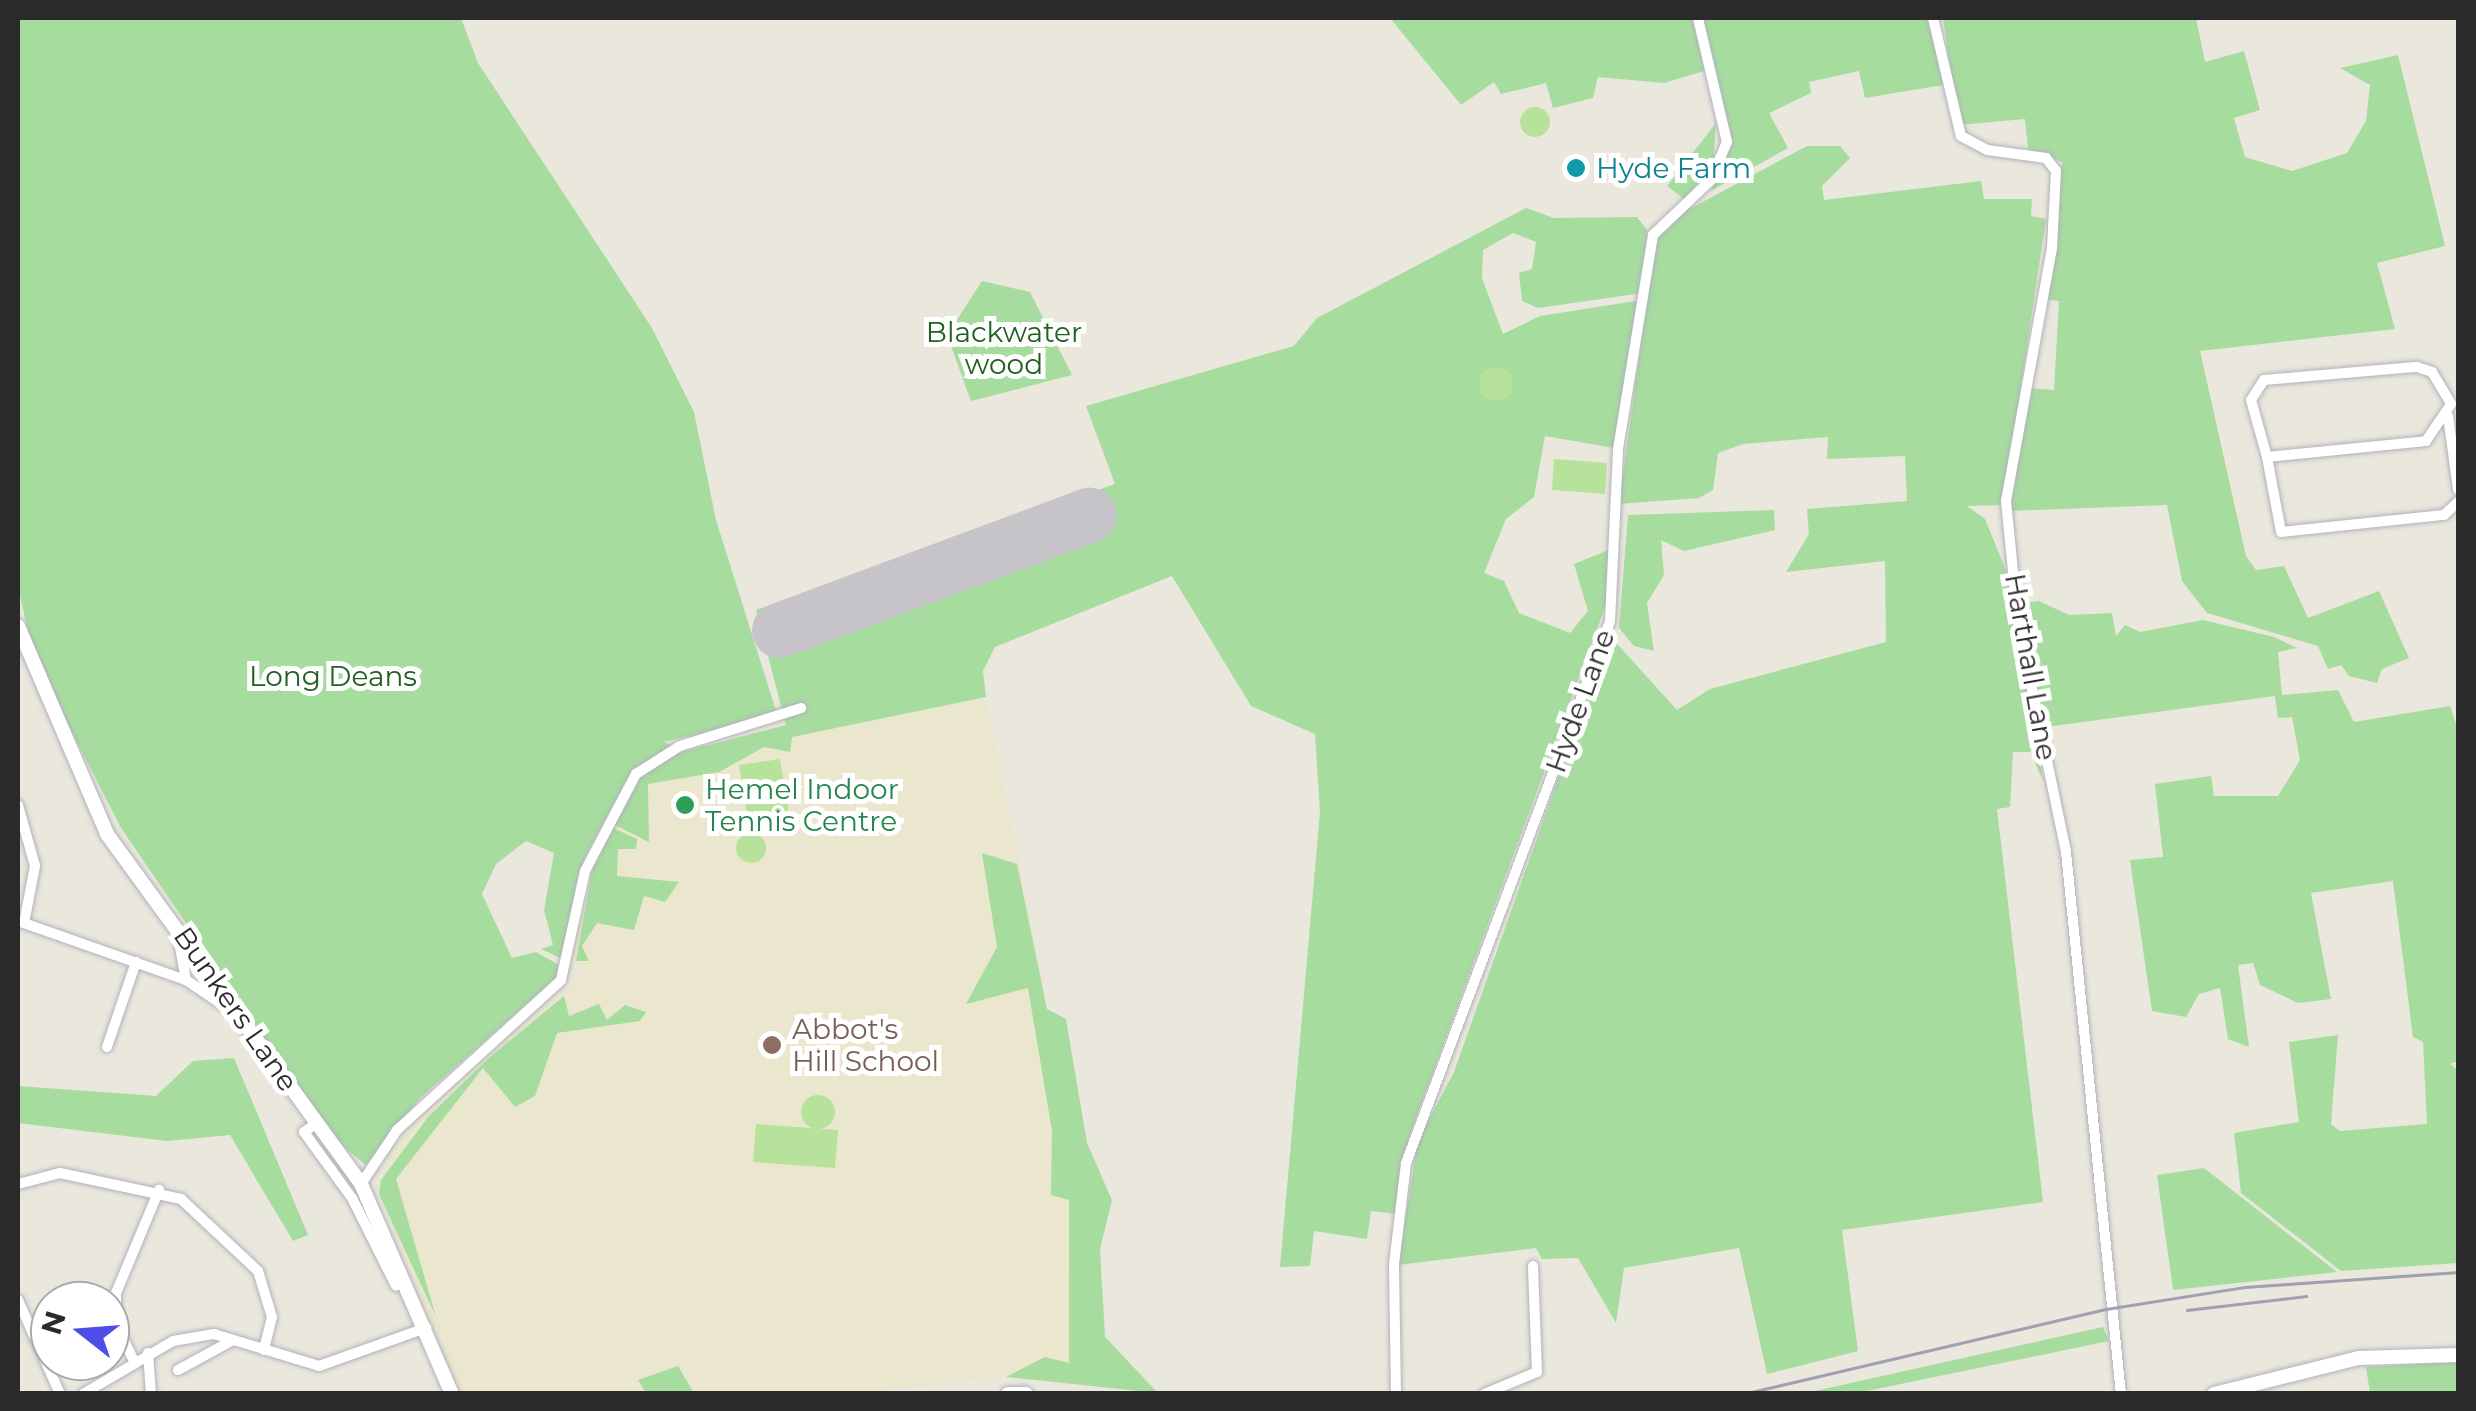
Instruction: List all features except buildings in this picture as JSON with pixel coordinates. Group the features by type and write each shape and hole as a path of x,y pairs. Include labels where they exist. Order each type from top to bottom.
{"street":[{"name":"Hyde Lane","path":"1396,1394 1394,1264 1406,1163 1610,620 1618,449 1653,235 1710,181 1727,142 1698,18"},
{"name":"Harthall Lane","path":"1933,18 1960,136 1987,150 2046,158 2056,171 2052,248 2006,501 2018,622 2066,852 2121,1394"},
{"path":"2458,489 2452,407 2432,372 2399,366 2264,380 2252,406 2267,456 2274,526 2444,515 2458,502"},
{"path":"2430,438 2452,407"},
{"path":"2267,456 2430,438 2453,446"},
{"name":"Bunkers Lane","path":"18,626 107,834 175,922 234,1012 362,1184 452,1394"},
{"path":"362,1184 397,1130 561,980 586,870 636,774 680,746 800,708"},
{"path":"18,804 34,866 21,922 186,980 234,1012"},
{"path":"175,922 186,980"},
{"path":"108,1046 136,962"},
{"path":"317,1123 304,1132 352,1198 396,1286"},
{"path":"18,1184 60,1173 159,1190 209,1219 258,1271 272,1317 264,1350"},
{"path":"134,1361 116,1324 116,1294 159,1190"},
{"path":"1484,1394 1538,1372 1534,1266"},
{"path":"18,1300 60,1394"},
{"path":"83,1394 173,1340 233,1340 319,1366 426,1328"},
{"path":"178,1370 233,1340"},
{"path":"148,1352 151,1394"},
{"path":"2214,1394 2358,1358 2458,1355"},
{"path":"1008,1394 1026,1394"}],"shaded area":[{"name":"Abbot's Hill School","path":"986,697 1044,987 1067,1175 1071,1384 1012,1375 863,1394 458,1393 376,1188 406,1128 585,970 572,962 590,870 618,800 661,758 688,748"}],"green space":[{"name":"Long Deans","path":"18,18 461,18 478,63 652,328 694,412 716,520 777,714 664,742 676,747 625,783 585,857 564,960 541,949 553,945 544,910 554,853 526,841 496,864 482,894 512,958 536,952 566,969 420,1098 366,1165 334,1139 121,828 35,660 18,588"},
{"path":"1390,18 1695,18 1704,71 1664,83 1598,77 1593,98 1553,108 1546,83 1501,94 1494,82 1461,105"},
{"path":"1702,18 1931,18 1943,85 1865,98 1859,71 1809,82 1811,93 1769,113 1788,148 1711,191 1731,140"},
{"path":"1943,18 2196,18 2205,62 2244,51 2260,110 2234,118 2245,157 2292,171 2347,153 2366,121 2370,85 2340,68 2398,55 2445,246 2377,263 2395,329 2200,351 2246,556 2256,570 2284,566 2308,618 2379,591 2409,658 2382,669 2377,683 2349,676 2341,665 2328,669 2318,646 2207,613 2182,581 2167,505 2009,511 2027,388 2054,390 2059,301 2043,299 2062,162 2028,149 2025,119 1958,125"},
{"path":"1535,107 1546,111 1550,122 1546,133 1535,137 1524,133 1520,122 1524,111"},
{"path":"1716,123 1713,165 1684,199 1667,186"},
{"path":"1807,146 1840,146 1850,158 1822,186 1824,200 1981,181 1984,199 2032,199 2031,216 2046,219 2003,505 1967,506 1985,519 2005,568 2043,780 2030,752 2013,752 2010,807 1997,809 2043,1202 1842,1230 1858,1351 1767,1374 1739,1248 1624,1268 1616,1323 1578,1258 1542,1259 1536,1248 1398,1265 1418,1140 1454,1072 1609,635 1677,710 1710,689 1886,642 1885,561 1786,572 1809,534 1807,509 1907,501 1905,456 1827,459 1828,437 1743,444 1718,453 1713,490 1699,498 1619,504 1655,241 1669,220"},
{"path":"1526,208 1554,218 1637,217 1647,230 1646,273 1643,293 1538,308 1522,301 1519,273 1532,269 1536,242 1513,233 1483,250 1482,278 1503,334 1540,316 1642,300 1614,448 1545,436 1534,497 1506,519 1484,573 1504,581 1519,613 1570,633 1588,611 1574,564 1611,549 1607,602 1410,1134 1395,1214 1371,1211 1367,1239 1314,1231 1310,1266 1280,1267 1320,812 1315,734 1251,706 1172,576 995,647 983,671 986,697 792,737 790,752 764,747 719,772 648,784 649,842 613,824 637,779 674,754 786,725 756,610 1115,484 1086,406 1294,346 1317,318"},
{"name":"Blackwater wood","path":"982,281 1030,292 1072,375 971,401 947,335"},
{"path":"1496,367 1508,372 1513,384 1508,396 1496,401 1484,396 1479,384 1484,372"},
{"path":"1554,459 1607,463 1605,494 1552,490"},
{"path":"1774,510 1775,530 1684,551 1661,540 1664,575 1647,603 1654,651 1634,646 1619,628 1628,515"},
{"path":"2039,601 2069,615 2112,613 2116,636 2125,625 2140,632 2203,620 2274,637 2297,648 2278,652 2282,695 2338,690 2354,722 2450,706 2458,730 2458,1061 2450,1064 2458,1070 2458,1263 2341,1271 2241,1193 2234,1133 2299,1122 2289,1042 2338,1035 2331,1124 2340,1131 2427,1124 2423,1042 2413,1037 2393,881 2311,893 2331,999 2298,1003 2260,985 2253,963 2238,965 2249,1047 2228,1039 2220,988 2199,994 2186,1017 2152,1011 2130,860 2163,857 2155,784 2211,776 2214,796 2278,796 2300,760 2292,717 2278,718 2275,696 2046,727 2019,603"},
{"path":"780,759 789,814 748,820 739,765"},
{"path":"611,827 637,839 636,849 618,849 617,876 679,882 665,902 644,896 634,930 597,923 582,946 589,961 576,961 592,871"},
{"path":"751,833 762,837 766,848 762,859 751,863 740,859 736,848 740,837"},
{"path":"982,853 1017,864 1047,1009 1066,1019 1087,1143 1112,1200 1100,1249 1105,1337 1158,1393 1006,1377 1045,1357 1069,1363 1069,1200 1051,1195 1052,1131 1028,988 966,1004 997,947"},
{"path":"564,996 569,1016 599,1004 607,1020 625,1005 646,1012 640,1021 557,1033 535,1096 515,1107 483,1068 396,1179 436,1317 379,1194 381,1180 429,1116 490,1057"},
{"path":"234,1058 308,1235 293,1241 230,1135 167,1141 18,1123 18,1086 156,1096 193,1061"},
{"path":"818,1095 830,1100 835,1112 830,1124 818,1129 806,1124 801,1112 806,1100"},
{"path":"756,1124 838,1130 835,1168 753,1162"},
{"path":"2204,1168 2337,1272 2173,1290 2157,1175"},
{"path":"2103,1327 2109,1341 1857,1393 1806,1393"},
{"path":"2458,1362 2458,1393 2370,1393 2366,1367"},
{"path":"678,1366 694,1393 646,1393 638,1380"}],"runway":[{"path":"779,630 1089,515"}],"railway":[{"path":"1743,1394 2106,1309 2245,1287 2458,1272"},
{"path":"2187,1310 2306,1296"}],"place":[{"name":"Hyde Farm","path":"1576,168"},
{"name":"Hemel Indoor Tennis Centre","path":"685,805"},
{"name":"Abbot's Hill School","path":"772,1045"}]}
